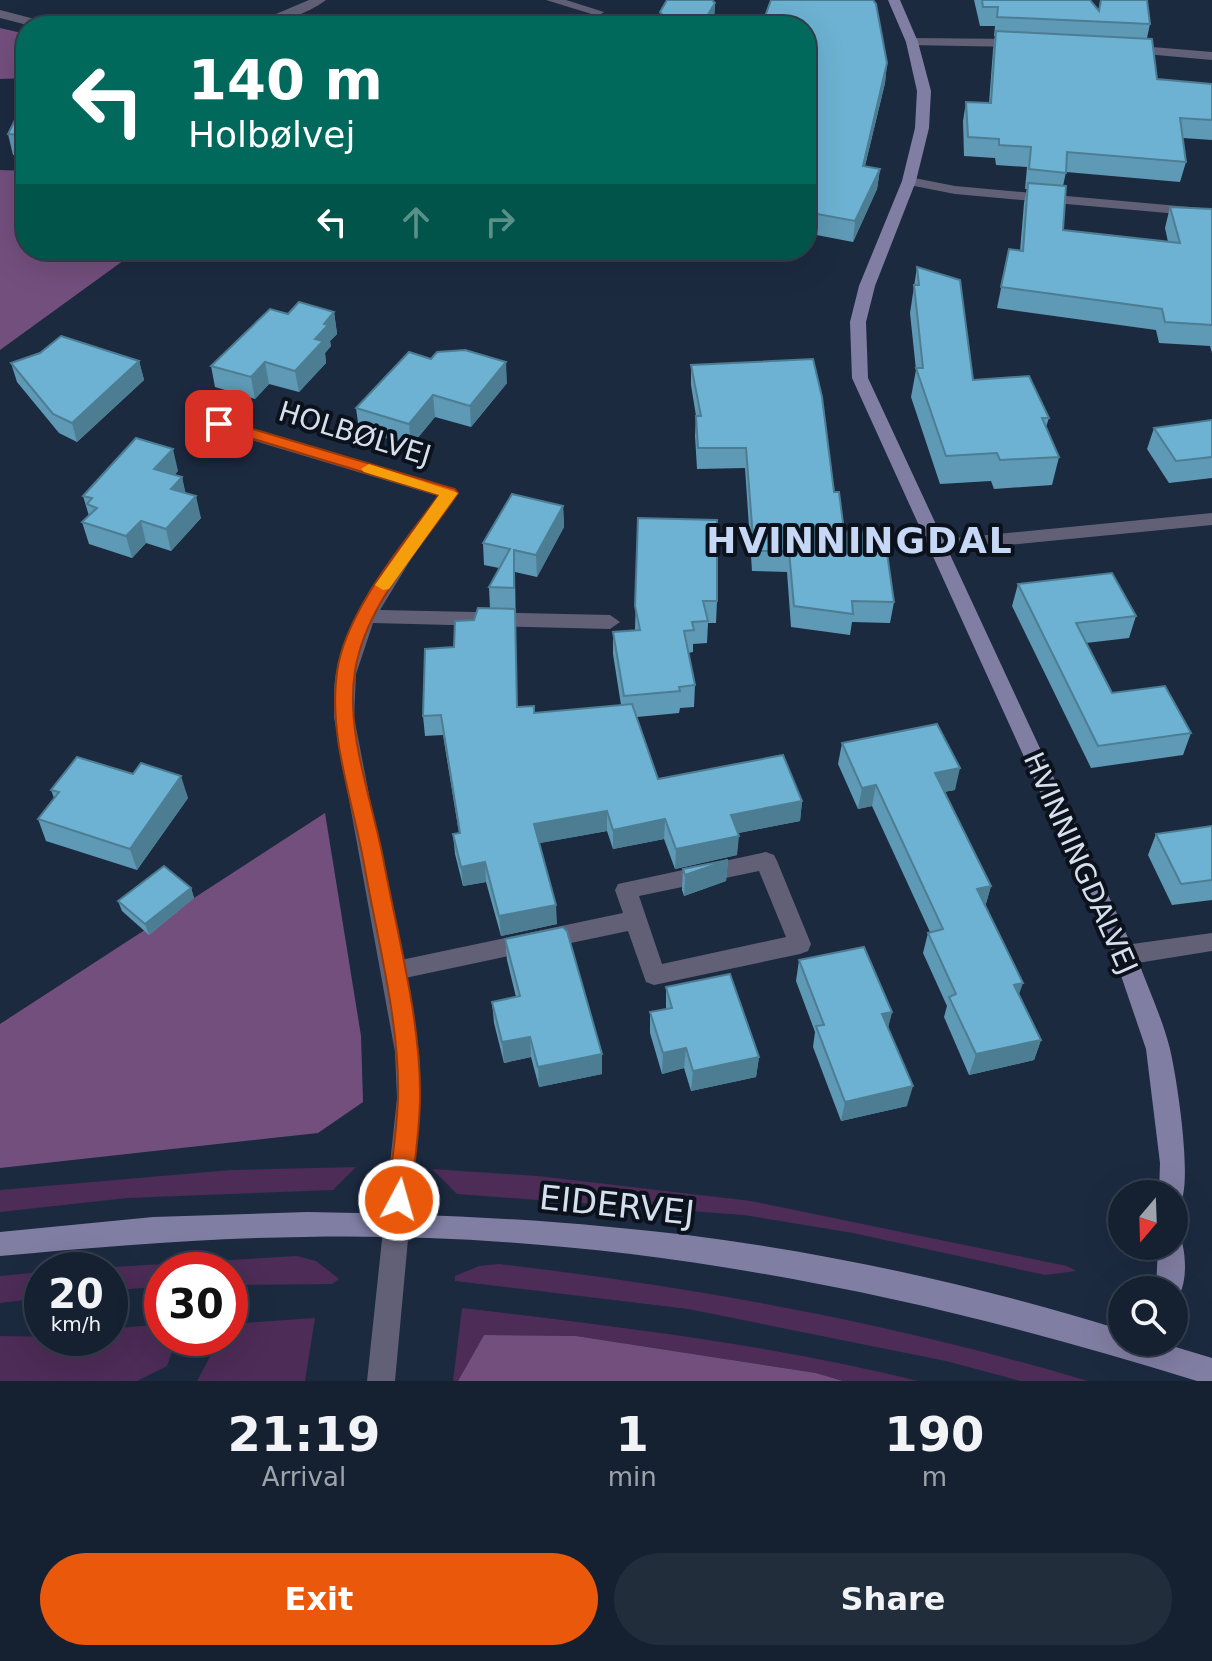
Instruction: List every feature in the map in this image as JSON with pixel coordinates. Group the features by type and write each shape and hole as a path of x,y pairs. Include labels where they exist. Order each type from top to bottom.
{"street":[{"path":"281,16 320,0"},
{"path":"552,0 598,12"},
{"name":"HVINNINGDALVEJ","path":"894,0 912,42 924,91 922,128 909,181 861,310 860,378 1125,955 1158,1049 1173,1163 1172,1180"},
{"path":"912,42 1034,44"},
{"path":"1109,47 1212,56"},
{"path":"909,181 955,190 1212,213"},
{"name":"HOLBØLVEJ","path":"199,445 219,424 449,493 386,581 366,616 346,670 344,717 407,1052 409,1098 381,1381"},
{"path":"936,546 1212,519"},
{"path":"366,616 610,622"},
{"path":"766,861 800,944 654,975 636,920 626,890 766,861"},
{"path":"393,971 636,920"},
{"path":"1125,955 1212,942"},
{"name":"EIDERVEJ","path":"0,1244 242,1224 397,1224 641,1240 817,1269 989,1305 1108,1335"},
{"name":"EIDERVEJ","path":"1180,1356 1212,1372"}],"shaded area":[{"path":"0,28 16,32 16,78 0,79"},
{"path":"0,170 16,171 16,260 124,260 0,350"},
{"path":"325,813 361,1036 363,1102 318,1133 0,1168 0,1024"},
{"path":"356,1167 333,1190 127,1198 0,1212 0,1190 231,1170"},
{"path":"432,1169 538,1176 751,1201 1067,1266 1076,1271 1045,1275 853,1233 744,1215 457,1194"},
{"path":"297,1256 316,1261 339,1279 332,1284 248,1285 248,1259"},
{"path":"499,1264 648,1284 796,1310 943,1342 1088,1381 1021,1381 946,1361 688,1309 455,1281 455,1276 479,1266"},
{"path":"144,1265 144,1288 128,1289 128,1266"},
{"path":"24,1274 24,1300 0,1303 0,1276"},
{"path":"462,1308 748,1346 918,1381 843,1381 816,1373 576,1336 484,1335 458,1381 453,1381"},
{"path":"315,1318 305,1381 197,1381 210,1356 248,1356 248,1323"},
{"path":"144,1326 144,1356 171,1356 167,1366 137,1381 0,1381 0,1336 24,1336 24,1356 128,1356 128,1327"},
{"path":"484,1335 576,1336 816,1373 843,1381 458,1381"}],"building":[{"path":"667,0 712,0 715,3 707,16 664,16 660,12"},
{"path":"771,0 873,0 876,4 887,63 863,166 880,169 855,221 816,214 816,16 765,16"},
{"path":"982,0 1090,0 1099,11 1101,0 1147,0 1150,24 997,17 998,7 983,7"},
{"path":"996,31 1152,39 1157,79 1212,84 1212,120 1180,118 1186,162 1067,152 1066,173 1029,169 1031,147 999,145 999,139 968,137 966,102 991,103"},
{"path":"16,118 16,134 8,134"},
{"path":"1028,183 1066,186 1063,230 1180,243 1170,207 1212,209 1212,325 1165,322 1162,309 1001,287 1009,249 1023,251"},
{"path":"917,267 960,280 973,380 1029,376 1049,418 1042,418 1059,457 1000,460 997,453 946,456 916,368 923,368 914,285 919,285"},
{"path":"299,302 334,312 324,324 328,325 315,339 323,341 295,371 265,362 251,377 211,366 270,309 288,314"},
{"path":"61,336 139,361 72,423 53,414 11,363 40,353"},
{"path":"465,350 506,362 470,406 433,395 409,424 356,408 409,352 431,359 437,352"},
{"path":"813,359 822,397 834,492 839,492 844,531 884,532 894,602 852,601 853,614 794,606 789,551 754,551 746,448 698,448 696,416 701,416 691,365"},
{"path":"1212,420 1212,457 1176,461 1154,428"},
{"path":"136,438 173,449 154,469 182,477 171,489 196,496 166,529 141,521 126,536 82,522 97,508 87,504 92,498 83,496"},
{"path":"512,494 563,506 536,555 514,550 514,588 489,587 510,549 483,543"},
{"path":"638,518 717,520 717,601 703,601 708,621 692,622 694,630 684,631 695,685 679,687 680,691 624,696 613,632 640,630 635,606"},
{"path":"1112,573 1136,616 1076,623 1112,693 1165,686 1191,733 1098,746 1018,584"},
{"path":"478,608 515,609 517,707 534,706 534,713 632,704 658,779 783,755 802,801 731,815 739,836 676,849 665,819 613,830 607,811 534,824 556,905 499,916 485,862 461,867 453,834 460,833 441,715 423,716 425,649 454,647 455,621 474,620"},
{"path":"937,724 960,768 935,773 991,886 977,889 1023,983 1014,985 1041,1040 976,1054 949,997 956,994 928,933 943,929 876,785 862,788 842,743"},
{"path":"77,757 133,774 141,763 181,776 130,849 38,819 59,792 51,790"},
{"path":"1212,826 1212,880 1181,884 1156,834"},
{"path":"728,860 685,875 683,869"},
{"path":"164,866 191,888 145,924 118,901"},
{"path":"563,927 567,931 602,1054 538,1067 530,1037 502,1042 492,1002 520,996 505,939"},
{"path":"864,947 892,1012 882,1014 913,1086 845,1102 816,1026 824,1025 799,960"},
{"path":"730,974 759,1057 693,1071 686,1048 663,1053 650,1012 672,1008 666,987"}],"slow traffic":[{"path":"369,469 449,493 383,585"}],"district":[{"name":"HVINNINGDAL","path":"860,540"}],"route":[{"path":"219,424 449,493 386,581 366,616 346,670 344,717 374,861 407,1052 409,1098 399,1200"}]}
